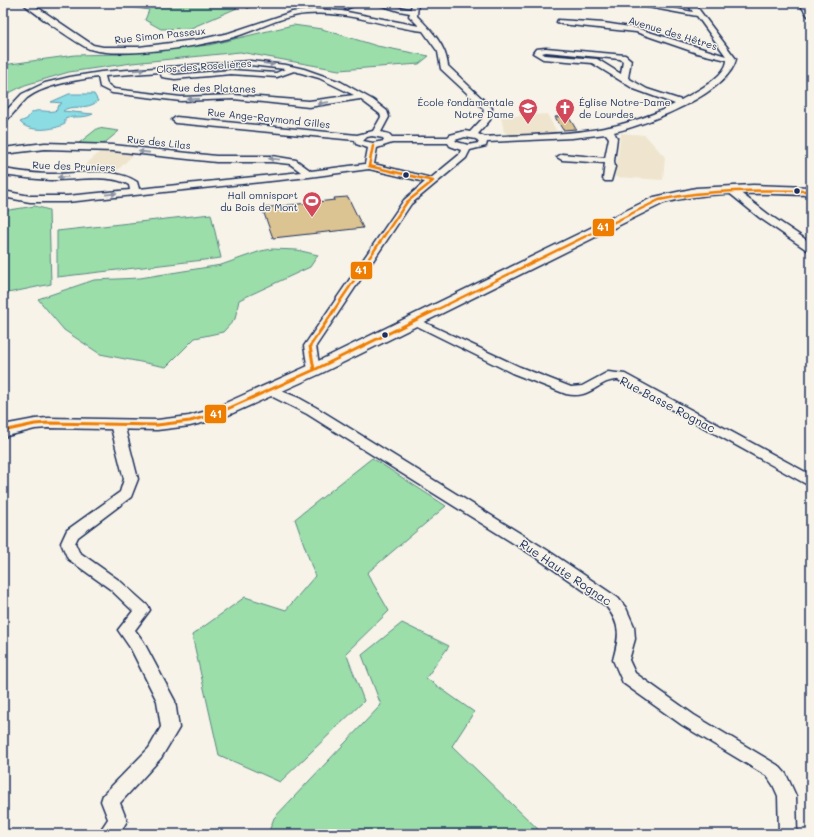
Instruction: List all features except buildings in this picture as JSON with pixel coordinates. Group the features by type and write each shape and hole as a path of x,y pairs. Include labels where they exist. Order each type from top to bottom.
{"street":[{"name":"Rue Simon Passeux","path":"26,3 91,47 99,50 117,51 193,43 230,36 299,13 313,11 366,17 412,28 425,29"},
{"path":"346,7 357,3"},
{"path":"377,3 401,10 414,7 413,16 425,29 440,50 444,57 444,67 446,70 488,108 486,120 472,135"},
{"path":"637,3 700,15"},
{"path":"804,3 811,14"},
{"path":"388,140 386,136 368,134 359,138 359,142 373,146 382,145 388,140 451,140 458,135 472,135 484,140 586,134 609,131 643,120 704,90 722,76 731,66 732,59 726,49 691,5 677,10"},
{"name":"Avenue des Hêtres","path":"561,22 631,30 703,52 732,59"},
{"path":"703,52 726,49"},
{"path":"624,79 628,61 622,56 546,50 539,51 537,53 543,57 594,61 642,90 681,102"},
{"name":"Clos des Roselières","path":"3,119 20,99 35,90 70,78 162,68 164,74 175,77 231,72 276,75 294,69 330,80 361,96"},
{"name":"Rue des Platanes","path":"101,74 103,85 112,91 177,99 234,97 309,104 361,96"},
{"path":"361,96 385,115 376,134"},
{"name":"Rue Ange-Raymond Gilles","path":"176,120 359,138"},
{"path":"608,179 613,138 609,131"},
{"path":"451,140 453,144 466,148 476,147 483,144 484,140"},
{"name":"Rue des Lilas","path":"3,151 45,146 113,148 211,159 272,159 293,162 309,174"},
{"path":"369,166 373,146"},
{"path":"314,370 310,346 407,202 463,156 466,148"},
{"path":"562,157 609,161"},
{"path":"3,194 24,198 53,199 309,174 369,166 433,181"},
{"name":"Rue des Pruniers","path":"3,172 45,177 90,176 127,179 134,184 135,192"},
{"path":"731,190 764,216 811,248"},
{"path":"3,431 35,424 157,424 190,421 228,410 314,370 652,203 690,193 731,190 811,191"},
{"name":"Rue Basse Rognac","path":"413,320 516,370 570,391 585,390 608,376 621,377 811,481"},
{"name":"Rue Haute Rognac","path":"269,390 312,411 542,554 608,598 620,612 626,626 627,639 621,660 629,678 688,720 773,771 780,780 788,796 788,832"},
{"path":"108,834 118,822 110,801 155,754 170,728 166,701 137,645 126,630 142,610 115,585 72,555 68,543 72,534 126,494 131,479 117,424"}],"shaded area":[{"name":"École fondamentale Notre Dame","path":"547,114 557,132 512,136 504,132 501,117"},
{"path":"621,133 645,135 665,157 663,180 615,177"},
{"path":"102,150 136,152 114,174 81,172 86,164"}],"green space":[{"path":"106,3 232,3 237,8 191,28 161,29 145,20 149,10"},
{"path":"293,25 322,29 377,46 429,56 419,64 339,70 240,52 132,63 69,72 25,85 3,96 3,65 75,55 120,54 209,45"},
{"path":"98,128 119,131 101,146 79,143"},
{"path":"35,206 49,210 51,284 3,294 3,211"},
{"path":"211,214 221,258 57,277 57,231"},
{"path":"272,249 297,250 318,255 310,267 239,300 235,319 223,332 195,338 166,367 100,354 64,330 38,299 94,280 140,278 221,265 261,251"},
{"path":"372,458 446,506 367,573 389,611 346,653 364,701 280,782 219,755 192,635 245,597 286,610 315,576 295,519"},
{"path":"402,623 449,646 426,678 474,712 452,746 543,834 268,834 274,818 381,705 362,655"}],"water":[{"path":"69,94 94,94 98,101 89,106 69,108 63,111 93,114 65,119 65,124 48,129 29,128 20,122 27,119 33,112 57,110 57,107 62,103 51,102"}],"transit line":[{"name":"41","path":"373,146 369,166 433,181"},
{"name":"41","path":"314,370 310,346 407,202 433,181"},
{"name":"41","path":"3,431 35,424 48,423 157,425 190,421 216,414 314,370 659,200 716,191 811,191"}],"place":[{"name":"École fondamentale Notre Dame","path":"528,125"},
{"name":"Église Notre-Dame de Lourdes","path":"565,125"},
{"name":"Hall omnisport du Bois de Mont","path":"312,218"}]}
